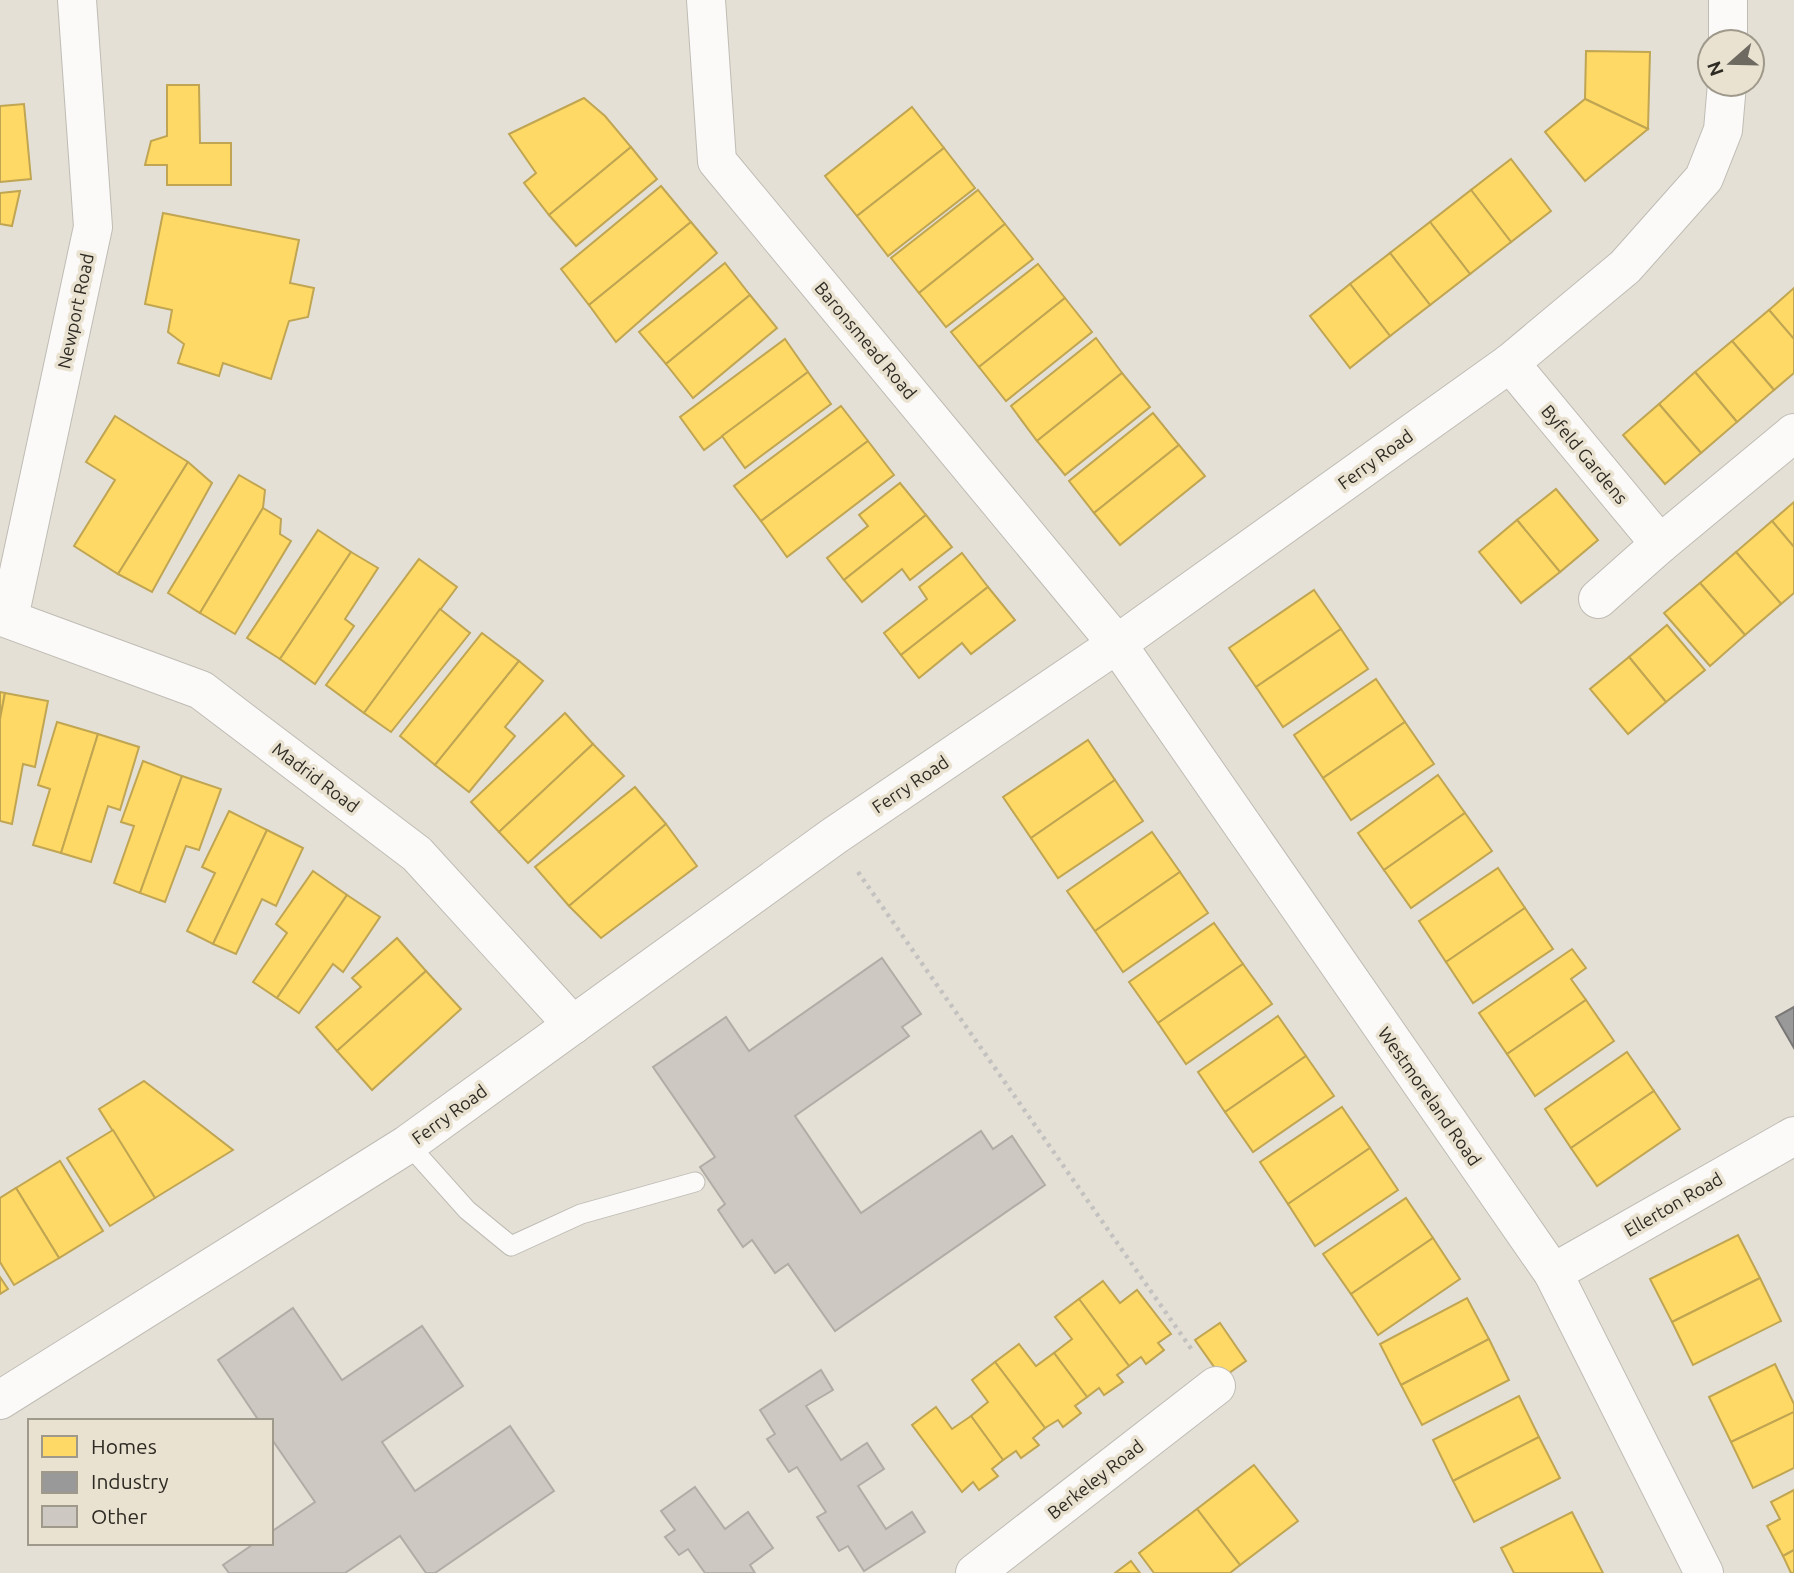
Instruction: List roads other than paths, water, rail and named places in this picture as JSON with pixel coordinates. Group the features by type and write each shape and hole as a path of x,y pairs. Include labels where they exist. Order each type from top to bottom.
{"street":[{"name":"Newport Road","path":"4,617 93,227 77,0"},
{"name":"Baronsmead Road","path":"706,0 717,161 1117,644"},
{"path":"1728,0 1728,28"},
{"name":"Ferry Road","path":"0,1399 408,1144 834,836 1117,644 1510,363 1625,267 1704,178 1723,130 1726,98"},
{"name":"Byfeld Gardens","path":"1510,363 1660,544"},
{"path":"1598,599 1794,433"},
{"name":"Madrid Road","path":"4,617 201,690 417,854 573,1025"},
{"name":"Westmoreland Road","path":"1117,644 1553,1273 1704,1573"},
{"name":"Ellerton Road","path":"1553,1273 1794,1136"},
{"name":"Berkeley Road","path":"975,1573 1216,1386"}],"lane":[{"path":"408,1144 467,1210 511,1246 581,1214 695,1182"}]}
